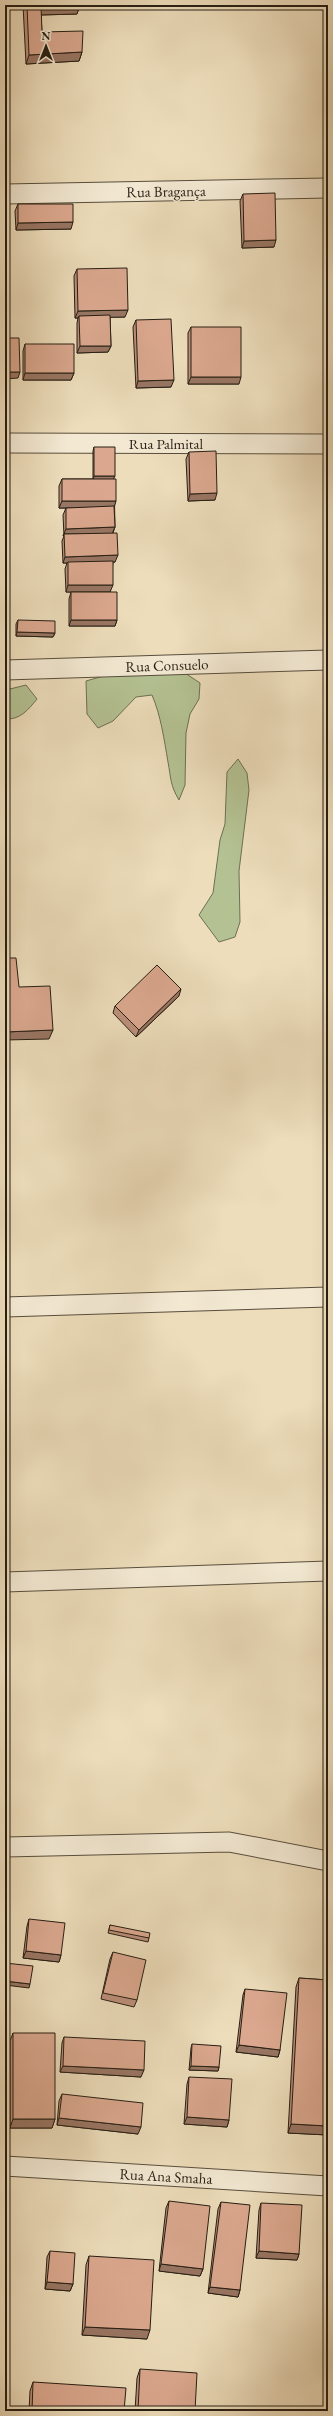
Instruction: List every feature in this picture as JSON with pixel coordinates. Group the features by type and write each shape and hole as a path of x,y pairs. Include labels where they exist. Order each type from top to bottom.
{"street":[{"name":"Rua Bragança","path":"5,194 328,188"},
{"name":"Rua Palmital","path":"5,443 328,444"},
{"name":"Rua Consuelo","path":"5,670 328,660"},
{"path":"5,1307 328,1297"},
{"path":"5,1582 328,1571"},
{"path":"5,1847 229,1842 328,1861"},
{"name":"Rua Ana Smaha","path":"5,2166 328,2186"}],"green space":[{"path":"114,673 185,673 200,683 199,699 190,714 186,733 185,785 179,800 171,781 162,728 152,695 136,697 113,721 98,728 87,714 86,681"},
{"path":"26,685 37,699 23,714 15,718 5,719 5,688 10,689"},
{"path":"238,759 247,773 249,790 239,871 240,922 235,937 219,942 199,915 213,893 220,840 225,824 227,772"}],"building":[{"path":"27,5 75,5 41,6 42,32 83,31 82,52 29,55"},
{"path":"275,193 276,240 244,241 243,194"},
{"path":"18,204 73,204 73,222 18,223"},
{"path":"127,268 128,310 78,311 77,269"},
{"path":"110,315 111,346 80,346 79,316"},
{"path":"171,319 174,380 138,381 136,320"},
{"path":"191,327 241,327 241,377 191,377"},
{"path":"5,338 19,338 20,372 5,372"},
{"path":"25,344 74,344 74,373 25,373"},
{"path":"94,447 115,447 115,476 94,476"},
{"path":"216,451 217,493 190,494 189,452"},
{"path":"62,479 116,479 116,501 62,501"},
{"path":"114,506 115,527 66,529 66,508"},
{"path":"117,533 118,555 65,557 64,534"},
{"path":"113,561 113,585 68,585 68,562"},
{"path":"5,562 7,620 5,620"},
{"path":"71,592 117,592 117,620 71,620"},
{"path":"18,620 55,621 55,633 17,632"},
{"path":"5,958 16,958 19,987 50,986 53,1030 5,1032"},
{"path":"157,965 181,989 139,1030 115,1006"},
{"path":"29,1919 65,1923 61,1955 26,1951"},
{"path":"110,1925 150,1933 149,1938 109,1930"},
{"path":"113,1952 146,1960 137,2000 103,1993"},
{"path":"5,1963 33,1966 30,1984 5,1981"},
{"path":"299,1978 328,1980 328,2126 291,2124"},
{"path":"245,1989 287,1993 280,2050 239,2045"},
{"path":"13,2033 55,2033 55,2119 13,2119"},
{"path":"64,2037 145,2041 144,2070 63,2066"},
{"path":"192,2044 221,2046 219,2067 191,2066"},
{"path":"189,2077 232,2079 229,2120 187,2117"},
{"path":"62,2094 143,2103 141,2127 59,2118"},
{"path":"169,2201 210,2206 203,2269 161,2264"},
{"path":"221,2202 250,2205 240,2290 210,2287"},
{"path":"261,2203 302,2205 299,2254 259,2251"},
{"path":"50,2251 75,2253 73,2284 47,2282"},
{"path":"89,2256 154,2260 150,2330 85,2327"},
{"path":"140,2369 197,2373 195,2411 138,2411"},
{"path":"33,2382 126,2388 124,2411 32,2411"}]}
